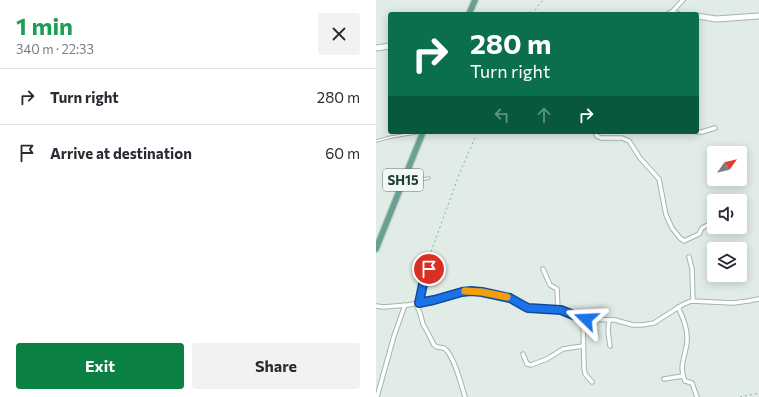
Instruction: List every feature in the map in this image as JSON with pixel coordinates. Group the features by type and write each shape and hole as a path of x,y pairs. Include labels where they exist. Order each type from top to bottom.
{"main road":[{"path":"470,12 475,0"},
{"name":"SH15","path":"376,249 422,134"}],"street":[{"path":"672,12 683,0"},
{"path":"699,16 716,19 759,16"},
{"path":"376,48 388,46"},
{"path":"699,132 715,128"},
{"path":"596,134 601,138 622,138 629,141 640,158 659,179 666,215 672,228 680,239 684,241 687,240 699,234 702,228 707,226"},
{"path":"689,257 692,269 693,301"},
{"path":"440,267 426,270 418,303 423,324 434,345 444,348 449,352 465,397"},
{"path":"544,269 551,287 557,289 558,310"},
{"path":"376,306 383,307 418,303 471,291 510,298 528,308 564,311 583,319 609,320 636,325 646,325 654,323 687,302 733,303 759,299"},
{"path":"377,397 394,336 405,305"},
{"path":"678,307 684,321 687,334 682,366 683,376 685,381 692,383 697,397"},
{"path":"583,319 584,371 592,382"},
{"path":"609,320 608,331 610,346"},
{"path":"523,354 528,364 531,365 547,359 563,349 583,346"},
{"path":"664,379 683,376"}],"lane":[{"path":"376,141 410,134"},
{"path":"403,180 411,182 429,178"}],"path":[{"path":"534,12 543,0"},
{"path":"426,270 428,260 447,206 465,159 475,138"},
{"path":"740,397 759,393"}],"slow traffic":[{"path":"465,291 482,292 507,297"}],"route":[{"path":"429,269 426,270 419,303 467,291 482,292 510,298 528,308 561,310 586,319"}]}
